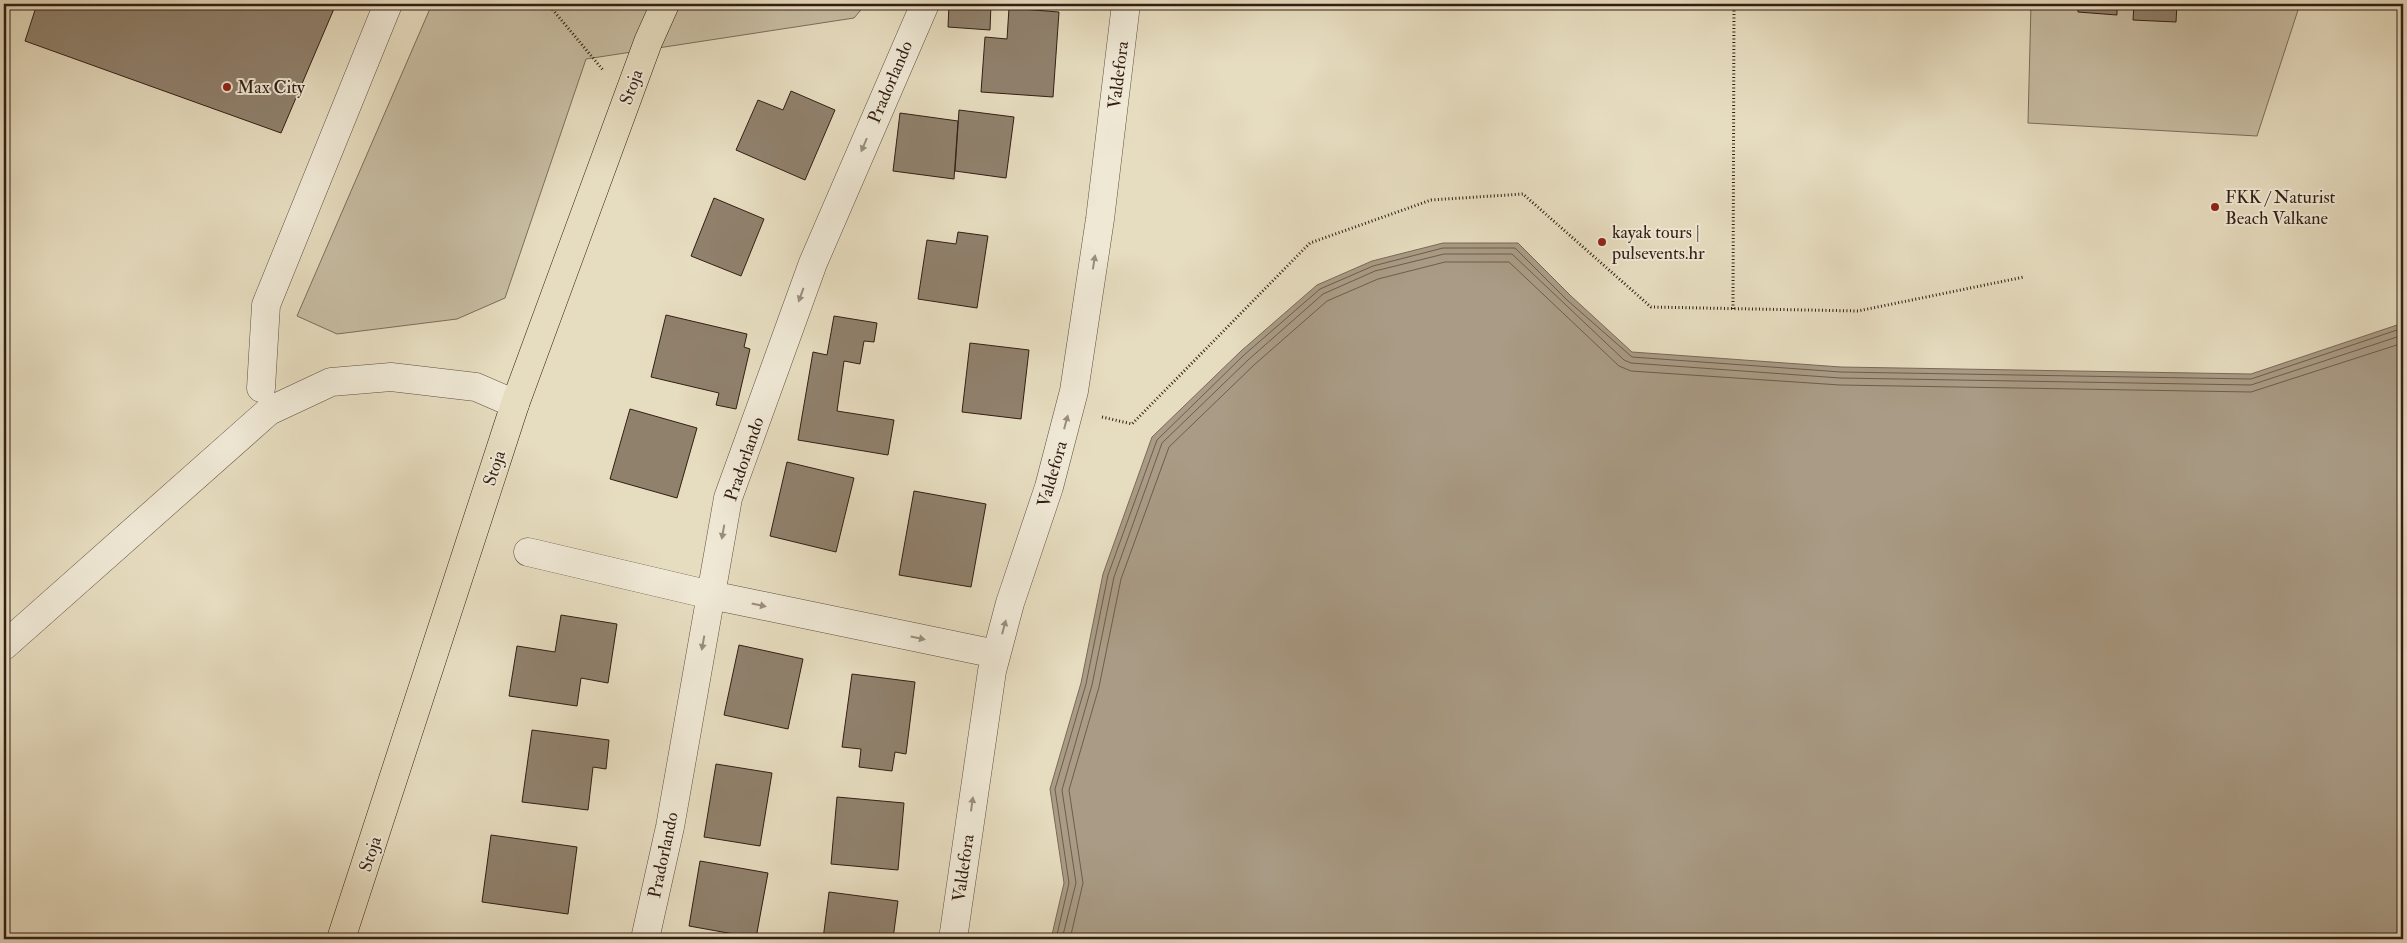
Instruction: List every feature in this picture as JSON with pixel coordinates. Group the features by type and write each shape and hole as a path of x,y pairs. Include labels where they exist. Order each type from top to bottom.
{"main road":[{"name":"Stoja","path":"341,939 514,404 648,42 665,4"}],"street":[{"path":"261,388 266,305 388,4"},
{"name":"Pradorlando","path":"645,939 670,827 728,498 812,263 925,4"},
{"name":"Valdefora","path":"953,939 992,671 1010,603 1049,487 1070,410 1100,219 1126,4"},
{"path":"4,646 269,411 331,382 391,377 476,388 514,404"},
{"path":"528,552 711,595 996,654"}],"path":[{"path":"548,4 605,73"},
{"path":"1733,309 1734,4"},
{"path":"1070,410 1132,424 1310,243 1431,200 1524,194 1651,308 1858,311 2024,277"}],"shaded area":[{"path":"432,4 866,4 854,18 586,59 505,298 457,319 337,334 297,316"},
{"path":"2031,4 2304,4 2299,7 2257,136 2028,123"}],"water":[{"path":"1443,243 1518,243 1571,296 1632,352 1841,367 2251,374 2403,323 2403,939 1051,939 1064,883 1050,789 1081,683 1103,574 1152,437 1241,351 1317,285 1372,261"}],"building":[{"name":"Max City","path":"37,4 336,4 281,133 25,41"},
{"path":"949,4 991,4 990,30 948,27"},
{"path":"2078,4 2117,4 2117,15 2078,12"},
{"path":"2134,4 2177,4 2176,22 2133,20"},
{"path":"1009,8 1059,12 1053,97 981,92 985,37 1007,39"},
{"path":"791,91 835,110 805,180 736,150 758,100 783,110"},
{"path":"959,110 1014,117 1006,178 955,171"},
{"path":"900,113 958,121 954,179 893,171"},
{"path":"714,198 764,219 741,276 691,256"},
{"path":"958,232 988,236 977,308 918,299 927,240 956,244"},
{"path":"666,315 747,334 744,347 750,349 736,409 716,405 719,393 651,377"},
{"path":"834,316 877,323 874,342 864,341 860,364 844,361 837,411 894,420 888,455 798,440 813,352 827,355"},
{"path":"970,343 1029,350 1021,419 962,412"},
{"path":"630,409 697,428 677,498 610,479"},
{"path":"787,462 854,478 836,552 770,536"},
{"path":"914,491 986,504 971,587 899,575"},
{"path":"561,615 617,624 608,683 581,678 577,706 509,696 517,646 555,652"},
{"path":"739,645 803,659 788,729 724,715"},
{"path":"852,674 915,682 906,754 895,752 892,771 859,767 861,749 842,747"},
{"path":"532,730 609,740 606,769 593,767 588,810 522,802"},
{"path":"716,764 772,773 760,846 704,837"},
{"path":"837,797 904,803 898,870 831,864"},
{"path":"491,835 577,847 568,914 482,902"},
{"path":"700,861 768,873 756,938 689,926"},
{"path":"829,892 898,901 893,939 823,939"}],"place":[{"name":"Max City","path":"227,87"},
{"name":"FKK / Naturist Beach Valkane","path":"2215,207"},
{"name":"kayak tours | pulsevents.hr","path":"1602,242"}]}
